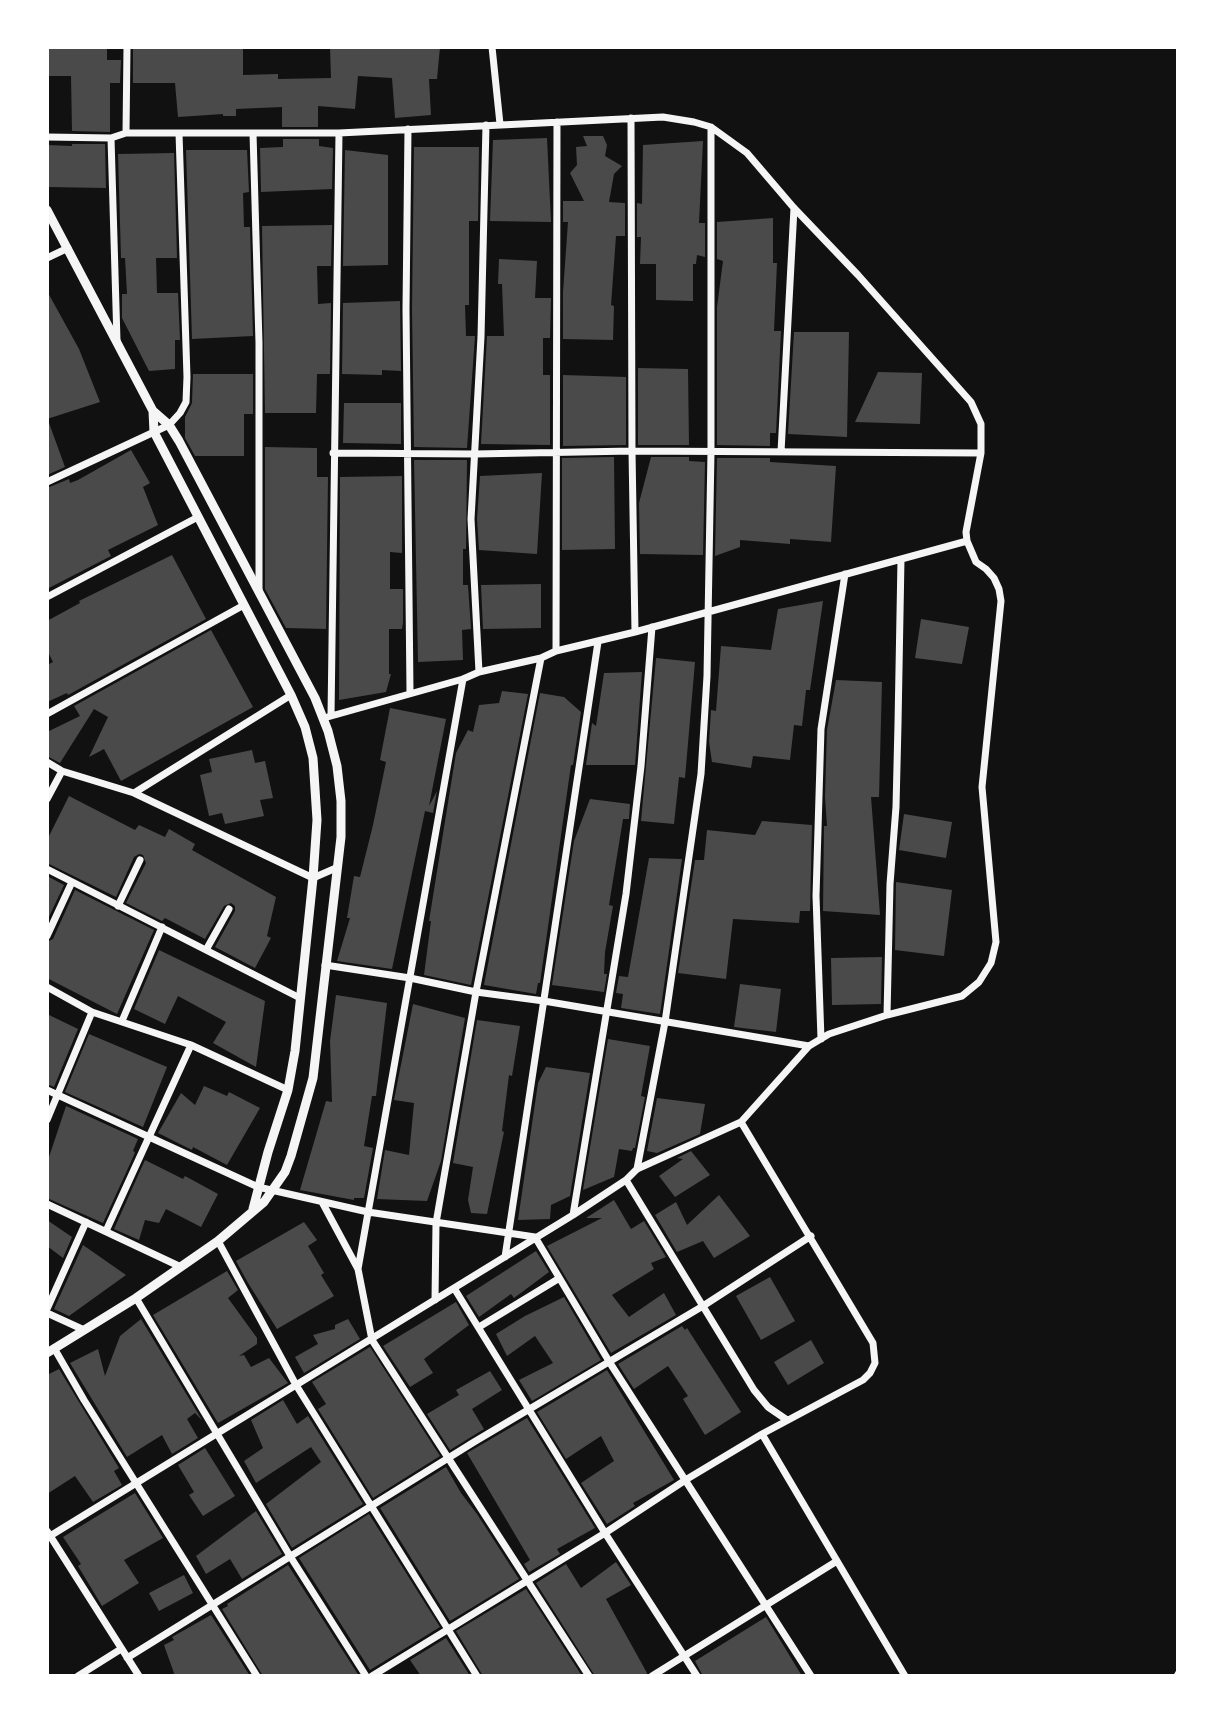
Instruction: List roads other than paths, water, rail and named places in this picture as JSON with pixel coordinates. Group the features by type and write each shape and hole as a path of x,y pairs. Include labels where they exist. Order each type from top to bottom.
{"street":[{"path":"126,133 127,47"},
{"path":"492,47 500,124"},
{"path":"47,137 111,138 126,133 339,133 663,117 711,127 747,153 971,402 981,424 981,453 966,532 967,541 976,562 994,578 1001,601 982,787 996,942 991,963 979,982 962,996 887,1014 829,1034 810,1046 741,1122 637,1170 573,1216 137,1483 49,1533 139,1676"},
{"path":"631,118 635,632"},
{"path":"556,122 556,651"},
{"path":"479,672 471,519 481,337 485,125"},
{"path":"637,1170 665,1022 701,774 707,676 711,452 711,127"},
{"path":"408,129 406,309 410,692"},
{"path":"47,482 169,425 186,402 179,133"},
{"path":"253,133 259,344 259,592"},
{"path":"257,1676 137,1483 50,1350 136,1298 181,1267 218,1241 264,1202 274,1190 291,1156 313,1078 341,837 337,766 327,717 339,133"},
{"path":"111,138 117,342"},
{"path":"781,453 794,208"},
{"path":"47,210 153,411 169,425 327,717"},
{"path":"47,258 68,248"},
{"path":"153,411 153,432 291,695 305,727 313,758 317,799 313,878 295,1051 288,1090 253,1209"},
{"path":"333,453 981,453"},
{"path":"47,597 198,517"},
{"path":"327,717 463,679 479,672 541,658 556,651 598,642 967,541"},
{"path":"887,1014 890,884 898,738 901,559"},
{"path":"821,1039 817,896 821,729 845,575"},
{"path":"47,714 244,605"},
{"path":"573,1216 626,894 641,766 652,627"},
{"path":"505,1257 598,642"},
{"path":"435,1300 436,1223 476,992 541,658"},
{"path":"358,1269 463,679"},
{"path":"134,793 291,695"},
{"path":"47,762 62,771 134,793 313,878 336,868"},
{"path":"47,799 62,771"},
{"path":"118,906 140,860"},
{"path":"47,869 300,998"},
{"path":"47,936 72,883"},
{"path":"206,950 229,909"},
{"path":"122,1021 162,927"},
{"path":"326,965 810,1046"},
{"path":"47,987 92,1012 191,1045 288,1090"},
{"path":"47,1121 92,1012"},
{"path":"106,1231 191,1045"},
{"path":"47,1090 258,1186 368,1212 535,1237"},
{"path":"136,1298 290,1556 369,1676 605,1533 687,1479 762,1434 863,1380 870,1373 875,1363 873,1343 741,1122"},
{"path":"626,1180 754,1390 768,1407 787,1420"},
{"path":"322,1202 358,1269 372,1340 589,1676"},
{"path":"47,1204 181,1267"},
{"path":"82,1329 47,1311 86,1222"},
{"path":"128,1658 370,1506 703,1306 810,1236"},
{"path":"535,1237 610,1363 687,1479 811,1676"},
{"path":"218,1241 296,1385 477,1676"},
{"path":"479,1327 558,1279"},
{"path":"454,1288 697,1676"},
{"path":"762,1434 905,1676"},
{"path":"652,1676 837,1561"},
{"path":"78,1676 121,1649"}],"lane":[{"path":"1175,1676 1178,1671"}]}
